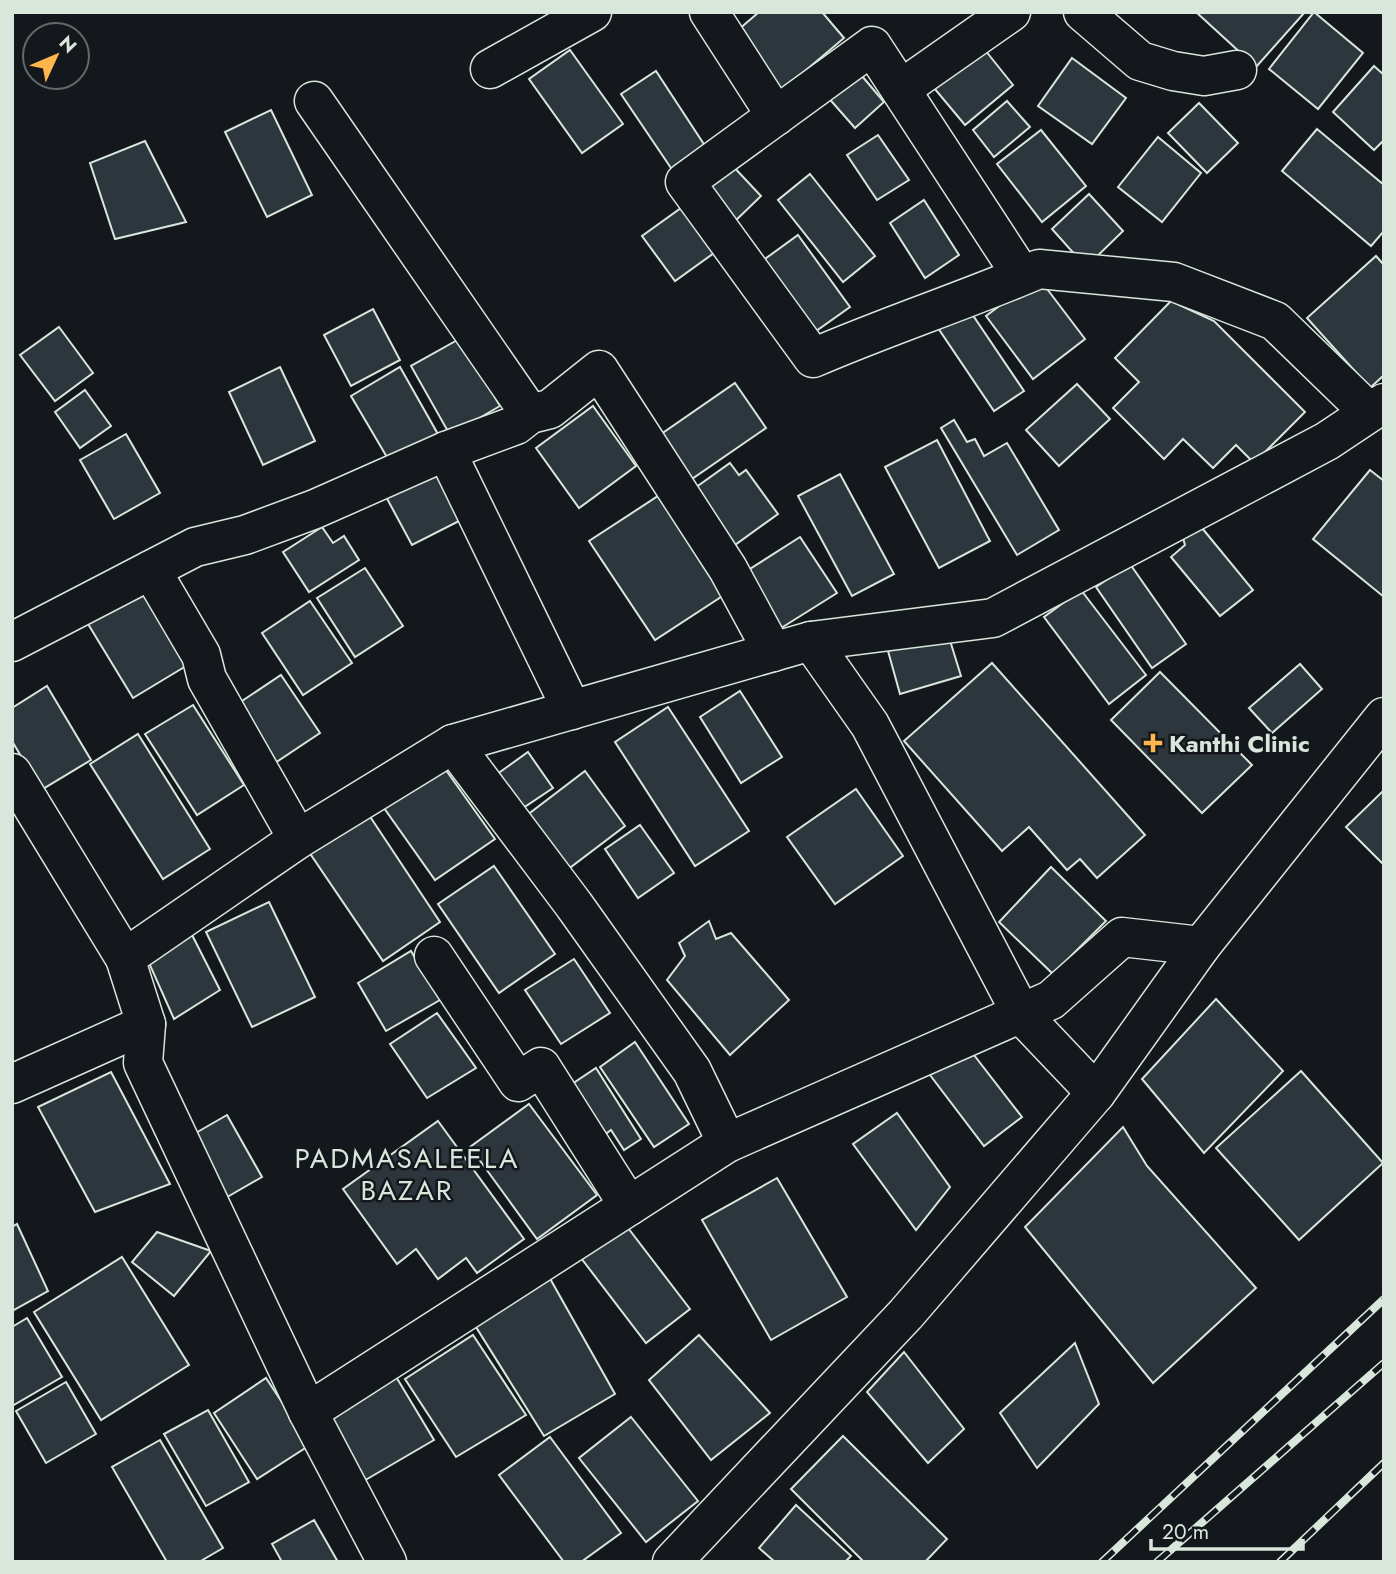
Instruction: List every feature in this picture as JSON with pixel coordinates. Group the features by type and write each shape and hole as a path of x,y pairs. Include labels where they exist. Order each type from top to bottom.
{"street":[{"path":"490,69 592,12"},
{"path":"709,12 776,116"},
{"path":"901,89 1011,12"},
{"path":"1083,12 1140,61 1173,71 1204,76 1237,70"},
{"path":"125,958 298,839 453,744 811,641 993,618 1327,442 1376,407 1275,321 1174,282 1039,269 1022,276 813,358 685,182 872,46 1022,276"},
{"path":"314,101 530,414"},
{"path":"12,642 195,547 244,534 315,509 446,451 516,425 530,414 550,409 599,370 728,569 773,652"},
{"path":"446,451 572,710"},
{"path":"151,570 201,655 207,679 298,839"},
{"path":"811,641 870,725 1022,1015 1096,1093"},
{"path":"672,1562 906,1314 1096,1093 1200,946 1384,717"},
{"path":"453,744 574,905 692,1071 727,1143"},
{"path":"12,773 125,958 146,1024 143,1063 308,1412 387,1562"},
{"path":"308,1412 727,1143 1051,1000 1122,937 1200,946"},
{"path":"434,956 518,1082 541,1067 629,1206"},
{"path":"12,1084 146,1024"}],"building":[{"path":"759,12 822,12 844,38 779,93 731,36"},
{"path":"1196,12 1305,12 1256,67"},
{"path":"1314,12 1363,53 1318,109 1269,69"},
{"path":"981,45 1013,85 965,125 929,82"},
{"path":"570,50 623,124 582,153 529,79"},
{"path":"1072,58 1126,98 1092,144 1038,106"},
{"path":"1374,66 1384,75 1384,140 1374,150 1333,112"},
{"path":"856,69 884,102 855,128 826,95"},
{"path":"656,71 709,152 675,174 621,94"},
{"path":"1007,101 1030,127 994,157 973,130"},
{"path":"1199,103 1238,143 1207,173 1168,133"},
{"path":"271,110 312,195 267,217 225,132"},
{"path":"1317,129 1384,185 1384,231 1371,246 1282,171"},
{"path":"1041,130 1086,186 1042,222 997,164"},
{"path":"878,135 909,180 877,200 847,155"},
{"path":"1158,137 1201,173 1162,222 1118,187"},
{"path":"145,141 186,222 115,239 90,163"},
{"path":"730,163 761,196 731,225 699,193"},
{"path":"810,174 875,256 843,282 778,200"},
{"path":"1089,194 1123,231 1086,267 1052,229"},
{"path":"924,200 959,255 925,278 890,223"},
{"path":"688,203 721,248 675,281 642,236"},
{"path":"798,235 850,307 809,336 758,264"},
{"path":"1376,256 1384,265 1384,375 1370,388 1307,318"},
{"path":"1038,277 1085,339 1033,379 986,316"},
{"path":"1171,301 1214,321 1305,412 1254,463 1236,445 1213,468 1183,439 1164,459 1113,408 1139,382 1115,358"},
{"path":"968,308 1024,391 994,411 938,328"},
{"path":"373,309 400,360 351,386 324,335"},
{"path":"59,327 93,373 55,401 20,355"},
{"path":"461,338 500,406 450,435 411,366"},
{"path":"280,367 315,441 263,465 229,392"},
{"path":"400,367 439,436 391,464 351,396"},
{"path":"735,383 766,428 686,483 654,439"},
{"path":"1077,384 1110,419 1059,466 1026,430"},
{"path":"85,390 111,426 80,448 55,412"},
{"path":"593,406 636,466 579,508 536,448"},
{"path":"954,420 967,442 975,439 984,456 1007,443 1059,530 1017,555 941,428"},
{"path":"126,434 160,493 114,519 80,460"},
{"path":"937,440 990,541 939,568 885,467"},
{"path":"730,463 739,475 746,470 778,514 728,550 688,493"},
{"path":"436,467 463,519 412,545 384,493"},
{"path":"1370,470 1384,481 1384,597 1313,539"},
{"path":"840,474 894,574 852,596 798,496"},
{"path":"658,496 724,595 655,640 589,541"},
{"path":"322,527 333,543 344,536 359,560 309,592 283,552"},
{"path":"1202,528 1253,590 1220,616 1171,557 1185,545 1182,535"},
{"path":"800,537 837,593 778,630 742,574"},
{"path":"1130,564 1186,644 1152,668 1096,587"},
{"path":"365,568 403,626 355,657 317,598"},
{"path":"141,579 191,663 133,698 82,614"},
{"path":"1081,590 1146,675 1109,704 1044,617"},
{"path":"310,601 352,663 303,695 262,633"},
{"path":"948,634 961,676 900,694 888,651"},
{"path":"992,663 1145,835 1097,878 1080,859 1067,870 1029,827 1002,851 904,741"},
{"path":"1300,664 1322,689 1272,733 1249,708"},
{"path":"1160,672 1252,765 1202,813 1111,720"},
{"path":"281,675 320,733 272,765 233,707"},
{"path":"47,686 91,760 41,790 12,741 12,708"},
{"path":"740,691 782,757 741,783 700,717"},
{"path":"193,705 244,785 197,815 145,734"},
{"path":"668,707 749,831 695,866 615,742"},
{"path":"138,734 210,849 163,879 90,764"},
{"path":"528,752 553,788 517,812 493,777"},
{"path":"443,766 495,839 435,880 384,808"},
{"path":"585,771 625,826 563,873 522,819"},
{"path":"856,789 903,856 835,904 787,837"},
{"path":"1384,790 1384,865 1346,827"},
{"path":"367,812 440,922 383,961 309,852"},
{"path":"640,825 674,873 638,898 605,849"},
{"path":"494,866 555,954 499,993 438,904"},
{"path":"1051,867 1106,921 1053,974 999,922"},
{"path":"269,902 315,997 252,1027 206,932"},
{"path":"709,921 716,939 731,933 789,1000 730,1055 667,980 685,956 679,943"},
{"path":"188,927 220,990 174,1019 145,954"},
{"path":"411,951 440,1000 386,1031 358,983"},
{"path":"574,959 610,1013 561,1044 525,990"},
{"path":"1216,999 1283,1071 1204,1153 1142,1079"},
{"path":"437,1013 476,1068 427,1098 390,1044"},
{"path":"635,1042 689,1124 654,1147 600,1067"},
{"path":"967,1046 1022,1117 984,1146 930,1075"},
{"path":"596,1068 641,1139 624,1150 611,1130 599,1139 566,1088"},
{"path":"1301,1071 1383,1163 1299,1240 1216,1148"},
{"path":"111,1072 170,1184 95,1212 38,1107"},
{"path":"529,1104 597,1195 537,1239 470,1147"},
{"path":"897,1113 950,1187 916,1230 853,1144"},
{"path":"227,1115 262,1177 222,1200 187,1138"},
{"path":"438,1121 524,1239 477,1273 466,1258 438,1279 416,1249 397,1264 343,1189"},
{"path":"1123,1127 1147,1166 1256,1288 1153,1383 1025,1227"},
{"path":"777,1178 847,1297 771,1340 702,1220"},
{"path":"17,1224 48,1291 12,1311 12,1227"},
{"path":"625,1224 690,1309 646,1343 581,1258"},
{"path":"157,1232 211,1251 174,1296 132,1262"},
{"path":"122,1257 189,1365 101,1420 34,1312"},
{"path":"548,1275 615,1394 544,1436 471,1319"},
{"path":"27,1318 62,1377 12,1406 12,1327"},
{"path":"473,1335 526,1415 456,1457 405,1379"},
{"path":"699,1335 770,1413 711,1460 649,1380"},
{"path":"1075,1343 1099,1404 1037,1468 1000,1413"},
{"path":"904,1352 964,1429 928,1463 867,1392"},
{"path":"395,1375 434,1440 362,1482 323,1418"},
{"path":"266,1378 310,1445 257,1479 214,1413"},
{"path":"66,1382 96,1434 46,1463 16,1411"},
{"path":"208,1410 249,1482 206,1506 164,1434"},
{"path":"631,1417 698,1501 646,1542 579,1458"},
{"path":"843,1436 947,1539 925,1562 864,1562 791,1489"},
{"path":"550,1437 621,1533 581,1562 564,1562 499,1475"},
{"path":"160,1440 223,1548 199,1562 167,1562 112,1467"},
{"path":"796,1505 851,1556 845,1562 775,1562 759,1548"},
{"path":"314,1520 338,1562 282,1562 272,1544"}],"railway":[{"path":"1102,1562 1384,1299"},
{"path":"1157,1562 1384,1363"},
{"path":"1280,1562 1384,1463"}],"place":[{"name":"Kanthi Clinic","path":"1153,743"}],"district":[{"name":"PADMASALEELA BAZAR","path":"407,1174"}]}
